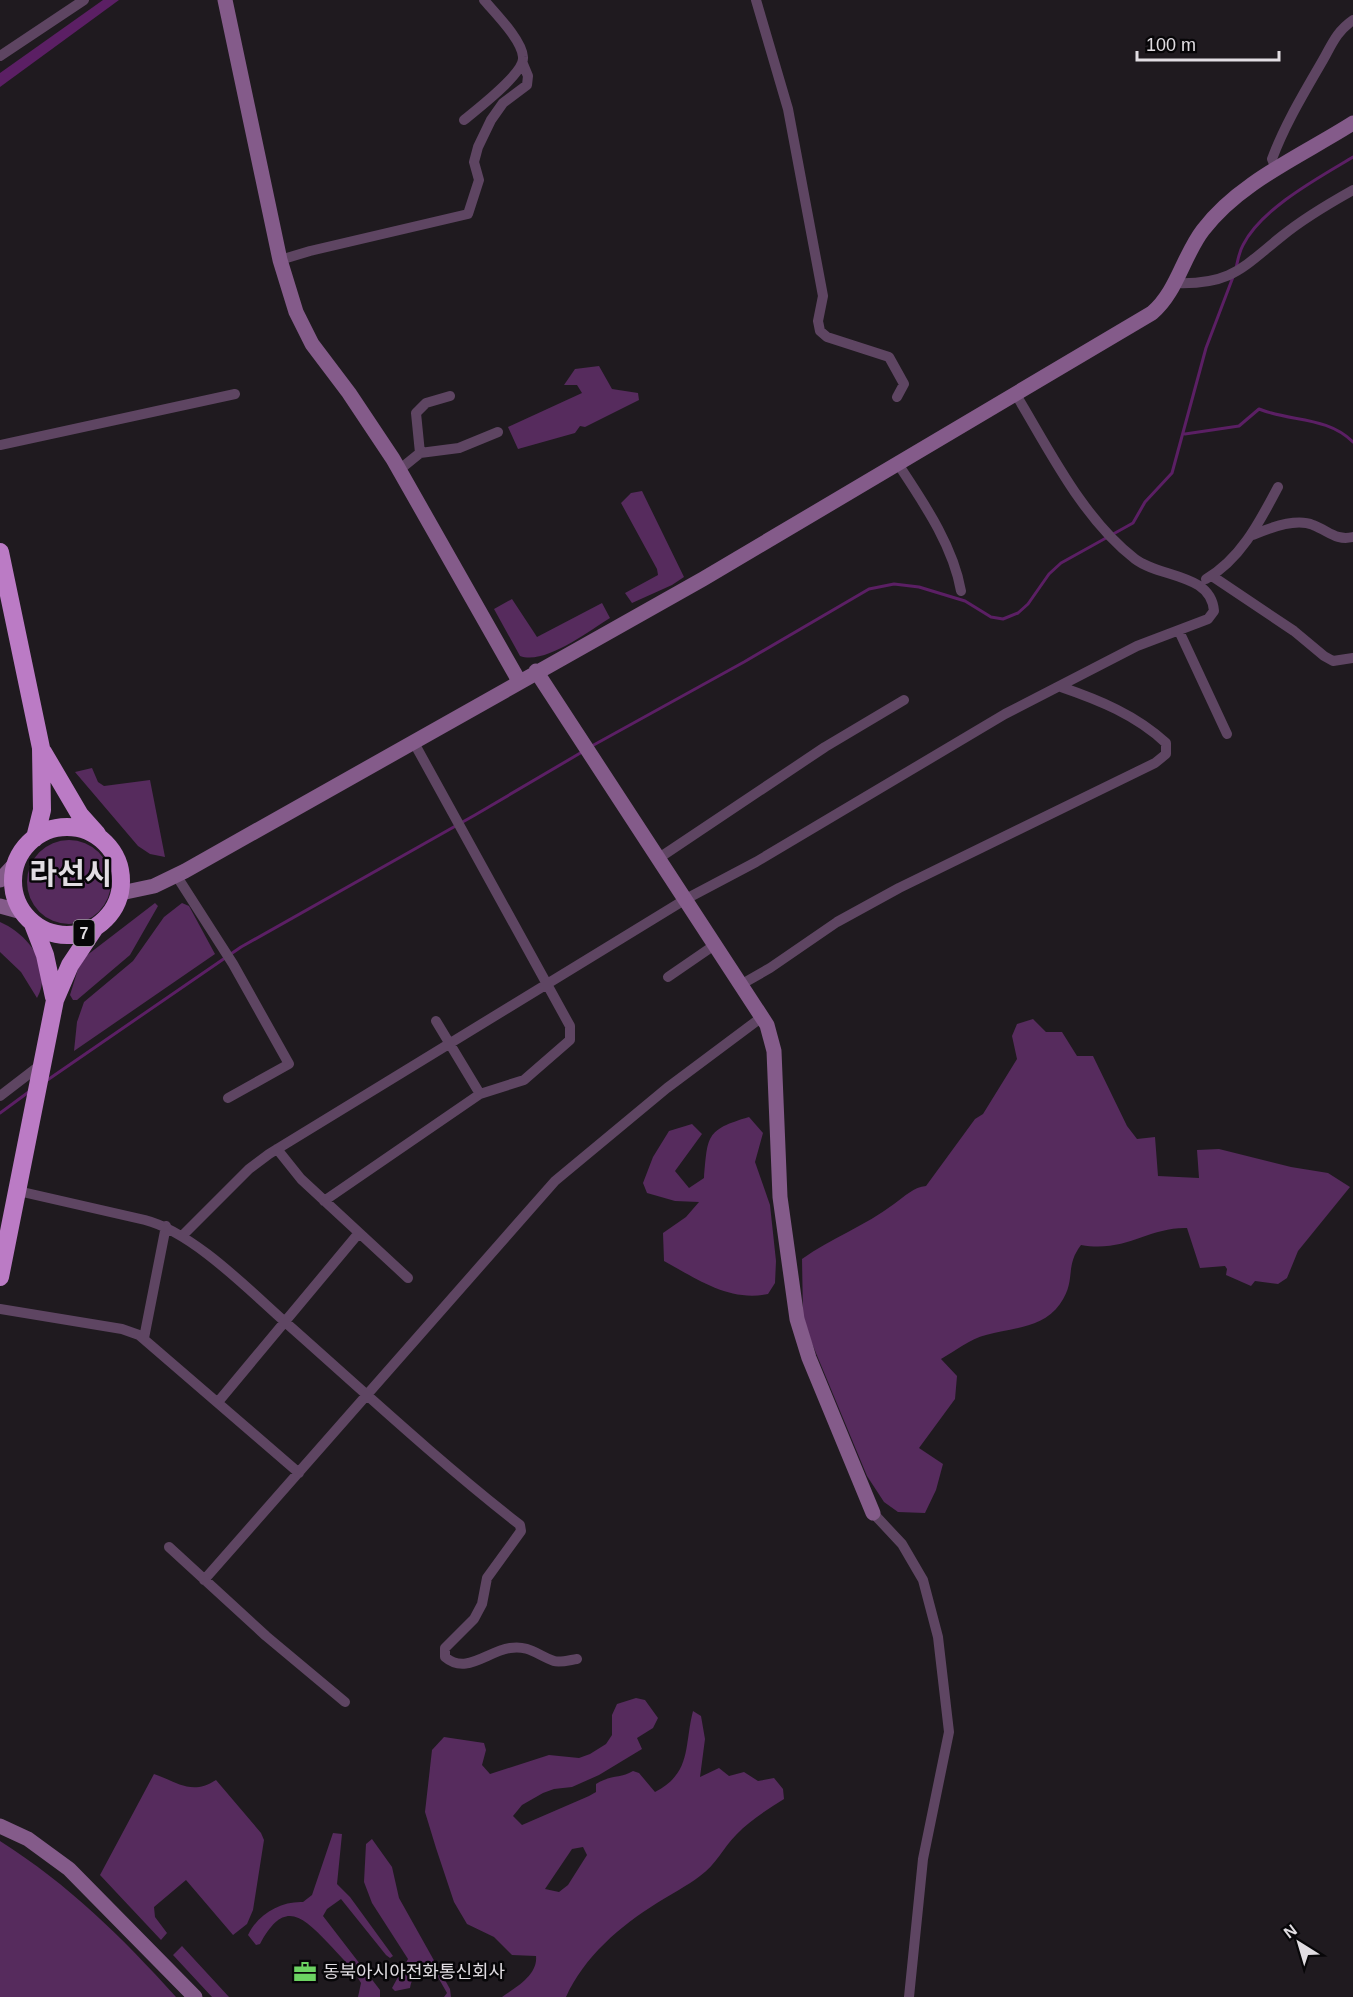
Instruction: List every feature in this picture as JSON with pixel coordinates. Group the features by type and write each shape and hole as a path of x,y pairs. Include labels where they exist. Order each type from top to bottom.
{"highway":[{"path":"0,552 41,748 42,810 34,838"},
{"path":"41,748 80,815 111,849 118,862 121,892"},
{"path":"15,864 23,849 34,838 50,829 68,827 85,830 101,838"},
{"name":"7","path":"15,864 12,880 15,897 45,955 55,1000"},
{"name":"7","path":"0,1277 55,1000 69,965 94,929 115,907 121,892"},
{"name":"7","path":"27,918 47,932 63,936 79,935 94,929"}],"street":[{"path":"0,56 84,0"},
{"path":"280,260 310,250 468,214 479,180 474,162 478,147 491,120 503,103 527,85 528,76 523,64 523,54 510,32 484,0"},
{"path":"756,0 788,109 801,173 823,296 818,321 820,331 827,337 889,357 895,364 904,384 897,397"},
{"path":"227,1 280,260 296,312 312,344 350,393 399,470 519,681"},
{"path":"1276,169 1272,159 1282,133 1308,82 1331,43 1342,28 1353,20"},
{"path":"464,120 523,64"},
{"path":"121,892 154,886 176,875 703,579 1152,313 1163,304 1203,229 1236,197 1276,169 1353,123"},
{"path":"1175,283 1194,283 1236,273 1315,212 1353,190"},
{"path":"182,1236 249,1169 277,1149 686,899 756,862 1005,714 1137,646 1179,632 1208,619 1214,611 1213,600 1198,583 1152,570 1136,560 1110,535 1080,496 1016,393"},
{"path":"0,445 236,394"},
{"path":"420,453 416,413 426,403 450,396"},
{"path":"399,470 420,453 459,448 498,432"},
{"path":"898,464 942,539 958,575 961,591"},
{"path":"1198,583 1212,576 1252,535 1278,487"},
{"path":"1252,535 1266,529 1311,524 1341,539 1353,537"},
{"path":"1212,576 1294,631 1324,656 1334,661 1353,658"},
{"path":"1179,632 1227,734"},
{"path":"536,671 762,1017 774,1051 778,1176 797,1319 809,1358 873,1513 902,1544 923,1580 938,1637 949,1732 923,1859 909,1997"},
{"path":"742,984 770,968 837,922 899,888 1155,763 1166,754 1166,743 1153,731 1113,707 1061,687"},
{"path":"658,858 825,747 904,700"},
{"path":"324,1201 480,1094 524,1080 570,1040 570,1026 413,741"},
{"path":"0,880 15,864"},
{"path":"176,875 233,964 289,1064 228,1098"},
{"path":"0,906 27,918"},
{"path":"668,977 716,944"},
{"path":"204,1580 366,1393 555,1181 667,1088 762,1017"},
{"path":"436,1021 480,1094"},
{"path":"0,1096 42,1068"},
{"path":"277,1149 301,1179 408,1278"},
{"path":"18,1191 166,1226 182,1236 285,1321 379,1406 520,1525 521,1531 487,1578 482,1604 474,1619 445,1648 445,1657 454,1665 465,1665 509,1648 527,1647 556,1662 577,1659"},
{"path":"144,1338 166,1226"},
{"path":"218,1402 358,1234"},
{"path":"0,1309 122,1329 144,1338 299,1473"},
{"path":"170,1547 204,1580 345,1702"},
{"path":"0,1826 47,1851 69,1869 195,1997"}],"shaded area":[{"path":"103,0 119,0 0,87 0,73"},
{"path":"599,366 612,389 638,393 639,400 585,427 580,426 575,433 518,449 508,427 582,393 577,385 564,385 575,369"},
{"path":"642,491 684,577 632,603 625,593 658,575 657,569 621,503 631,493"},
{"path":"512,599 537,637 602,603 610,618 566,646 530,658 520,656 494,609"},
{"path":"92,768 98,782 104,786 150,780 165,857 150,854 138,846 75,772"},
{"path":"69,840 85,843 99,852 108,866 111,882 108,898 99,912 85,921 69,924 53,921 39,912 30,898 27,882 30,866 39,852 53,843"},
{"path":"155,903 158,906 130,955 77,1000 73,1000 70,995 78,969 86,956"},
{"path":"182,903 189,906 215,954 74,1051 77,1022 84,1002 133,961 164,917"},
{"path":"0,922 10,927 28,943 40,963 42,975 37,998 21,972 0,952"},
{"path":"1033,1019 1046,1032 1062,1032 1077,1056 1093,1056 1127,1126 1137,1139 1155,1137 1158,1176 1199,1178 1197,1150 1219,1149 1291,1167 1328,1173 1350,1187 1298,1251 1287,1278 1278,1284 1255,1281 1251,1286 1226,1275 1225,1266 1200,1268 1187,1228 1160,1231 1111,1246 1081,1245 1073,1260 1068,1288 1053,1312 1036,1323 996,1332 968,1342 941,1359 957,1376 955,1399 919,1448 943,1464 936,1490 925,1513 898,1512 884,1502 867,1476 811,1341 803,1315 802,1259 883,1212 914,1190 926,1186 975,1119 983,1114 1017,1059 1012,1036 1017,1024"},
{"path":"749,1117 763,1133 755,1162 770,1205 776,1261 775,1283 768,1294 754,1296 740,1295 714,1287 664,1261 663,1233 686,1217 699,1202 675,1201 647,1193 643,1183 653,1157 669,1131 692,1124 702,1134 675,1171 689,1188 704,1178 708,1144 716,1131"},
{"path":"636,1698 645,1700 658,1718 653,1728 637,1738 642,1749 599,1775 572,1787 543,1793 522,1805 513,1816 522,1825 589,1796 596,1792 596,1784 602,1781 633,1771 639,1773 655,1792 667,1784 681,1767 693,1711 701,1716 705,1739 700,1777 719,1768 729,1776 744,1772 758,1781 774,1778 783,1789 784,1799 741,1830 706,1872 643,1912 617,1932 593,1956 566,1997 502,1997 530,1975 536,1963 536,1956 512,1955 494,1937 467,1924 454,1902 425,1812 432,1750 444,1737 484,1743 486,1750 482,1765 490,1774 549,1755 579,1758 606,1744 612,1735 612,1715 617,1704","holes":["583,1847 587,1855 568,1885 559,1892 545,1889 572,1849"]},
{"path":"154,1774 192,1787 207,1785 216,1780 261,1833 264,1840 253,1910 247,1924 233,1935 186,1880 154,1907 155,1917 167,1933 161,1940 100,1875"},
{"path":"333,1833 342,1834 337,1884 350,1897 393,1956 390,1958 386,1955 341,1899 327,1909 323,1916 380,1990 380,1997 358,1997 361,1983 354,1972 309,1924 300,1919 292,1916 276,1921 260,1944 256,1945 248,1935 258,1921 271,1910 295,1902 303,1902 312,1895"},
{"path":"372,1839 392,1867 399,1898 450,1989 451,1997 444,1997 447,1993 435,1972 418,1974 413,1979 410,1988 395,1991 392,1988 408,1959 372,1903 364,1882 366,1844"},
{"path":"0,1841 49,1875 94,1913 176,1997 0,1997"},
{"path":"182,1946 229,1997 212,1997 173,1955"}],"waterway":[{"path":"1236,268 1243,245 1263,219 1292,195 1353,157"},
{"path":"590,747 744,662 869,589 894,584 919,587 965,601 991,617 1003,619 1018,613 1028,604 1049,574 1061,563 1133,523 1145,502 1172,473 1206,348 1233,277"},
{"path":"1185,434 1239,426 1259,409 1332,428 1353,442"},
{"path":"46,1081 241,947 582,752"},
{"path":"0,1113 30,1091"}],"place":[{"name":"동북아시아전화통신회사","path":"305,1972"}],"district":[{"name":"라선시","path":"71,874"}]}
